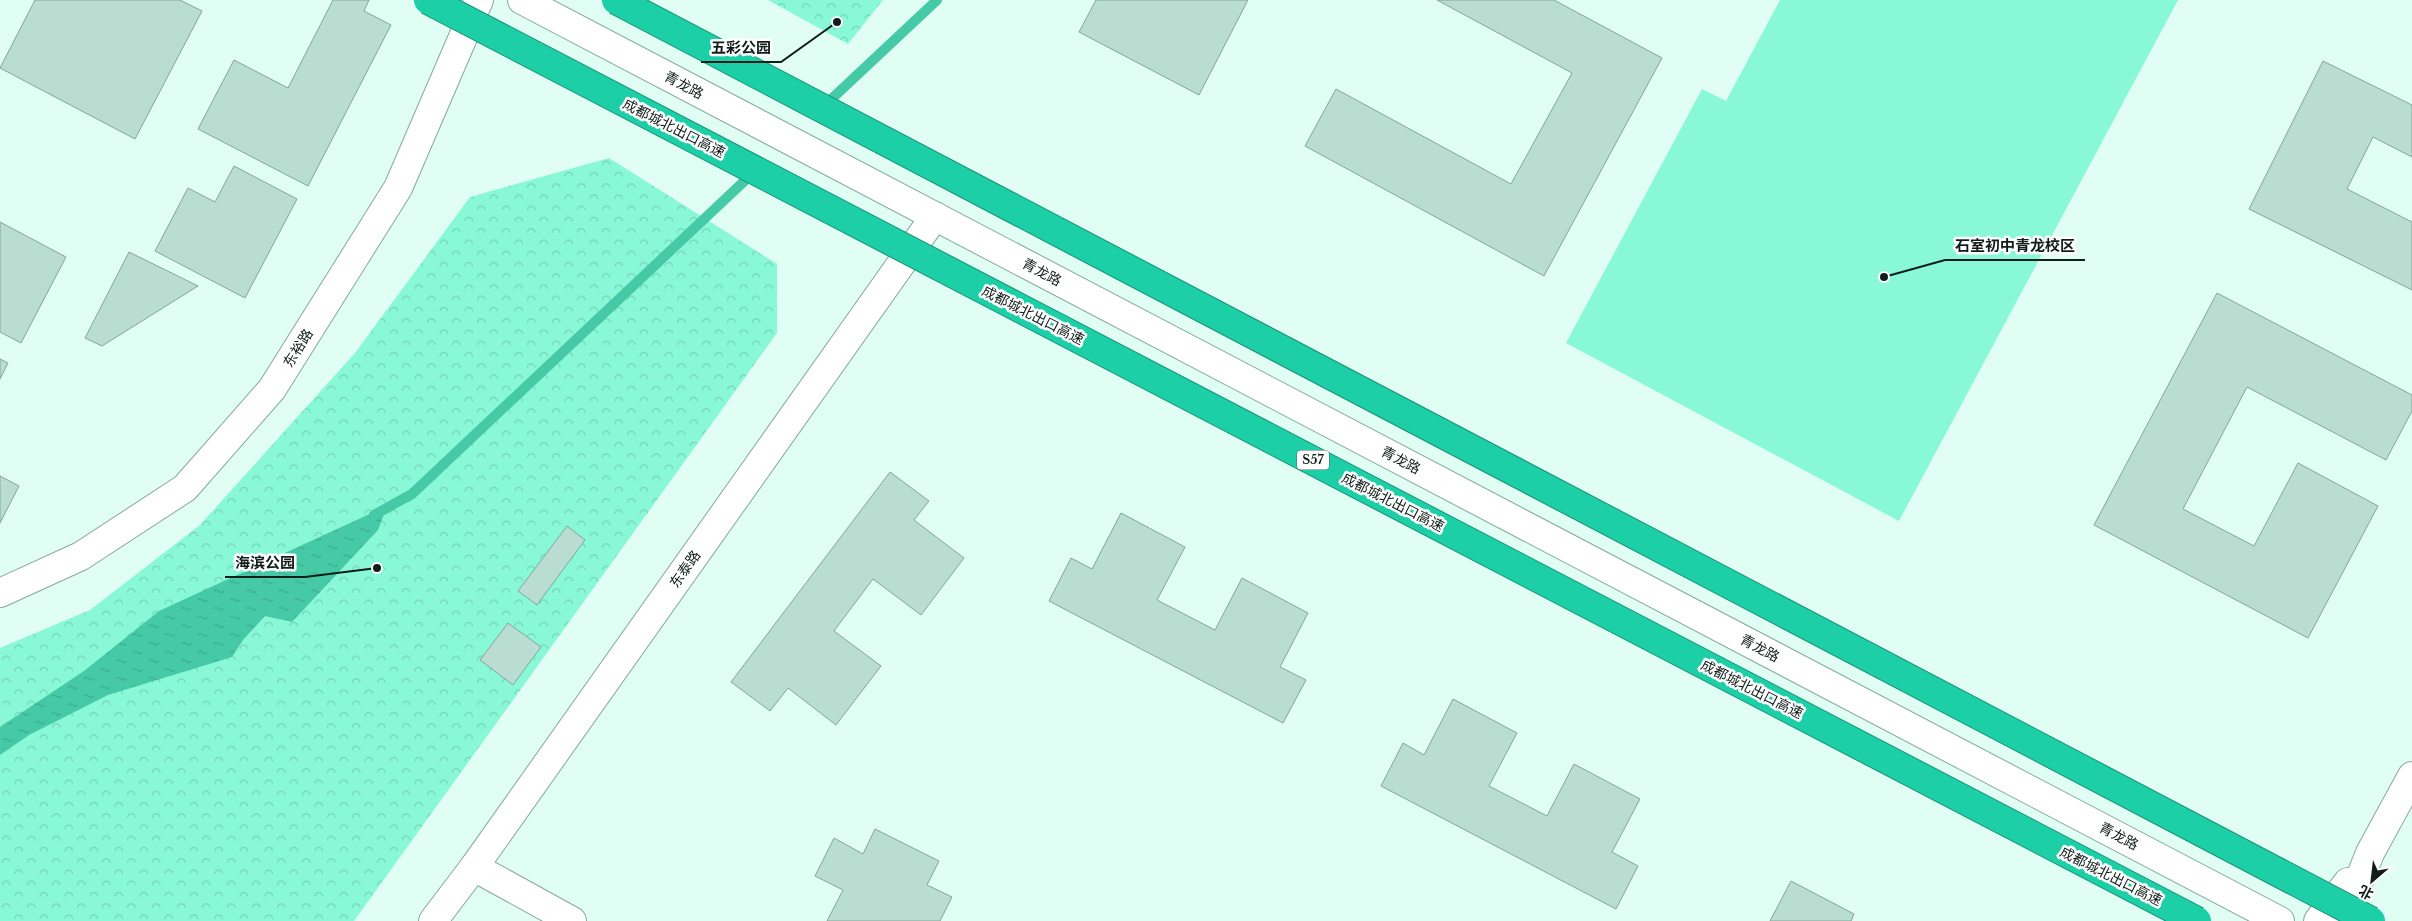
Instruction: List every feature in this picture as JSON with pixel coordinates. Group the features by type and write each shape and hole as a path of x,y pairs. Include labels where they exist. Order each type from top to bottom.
{"highway":[{"name":"成都城北出口高速","path":"428,0 2198,921"},
{"path":"616,0 2371,921"}],"street":[{"name":"东裕路","path":"0,592 81,556 185,488 272,389 398,188 479,0"},
{"name":"青龙路","path":"522,0 2280,921"},
{"name":"东泰路","path":"433,921 474,867 935,216"},
{"path":"2343,921 2370,853 2412,776"},
{"path":"2318,921 2370,853"},
{"path":"474,867 572,921"}],"green space":[{"path":"768,0 883,0 848,44"},
{"path":"1780,0 2178,0 1899,521 1566,343 1702,89 1726,101"},
{"path":"609,158 777,264 777,333 354,921 0,921 0,648 90,610 200,525 355,353 470,197"}],"water":[{"path":"387,506 378,530 292,622 265,616 243,640 232,657 108,695 29,735 0,755 0,727 84,671 159,611"}],"building":[{"path":"35,0 180,0 202,11 135,139 0,68"},
{"path":"333,0 369,0 364,11 391,25 308,186 198,129 234,60 288,88"},
{"path":"1096,0 1248,0 1199,95 1079,32"},
{"path":"1437,0 1554,0 1662,58 1544,276 1305,146 1336,89 1511,184 1572,73"},
{"path":"2323,61 2412,105 2412,157 2373,137 2347,189 2412,222 2412,290 2249,209"},
{"path":"234,166 297,199 245,298 155,251 188,188 215,202"},
{"path":"0,222 66,257 21,343 0,332"},
{"path":"129,252 198,286 102,346 85,338"},
{"path":"2217,293 2412,395 2412,411 2386,460 2247,387 2183,509 2254,546 2298,463 2378,506 2308,638 2094,525"},
{"path":"0,359 8,363 0,379"},
{"path":"890,472 929,501 914,520 964,558 921,615 873,579 834,631 881,666 836,725 788,688 770,711 731,682"},
{"path":"0,476 19,486 0,523"},
{"path":"1121,513 1185,547 1157,600 1215,630 1242,578 1308,613 1280,667 1306,680 1283,723 1049,601 1071,558 1092,569"},
{"path":"567,526 585,540 537,605 518,591"},
{"path":"508,623 541,647 513,685 480,660"},
{"path":"1453,699 1517,733 1489,786 1547,816 1574,764 1640,799 1612,852 1638,866 1616,909 1381,786 1403,743 1424,755"},
{"path":"875,829 939,861 927,885 952,897 940,921 827,921 843,890 815,876 834,838 863,854"},
{"path":"1791,881 1854,914 1851,921 1770,921"}],"waterway":[{"path":"824,106 937,0"},
{"path":"374,515 412,494 754,172"}],"place":[{"name":"五彩公园","path":"837,22"},
{"name":"石室初中青龙校区","path":"1884,277"},
{"name":"海滨公园","path":"377,568"}]}
